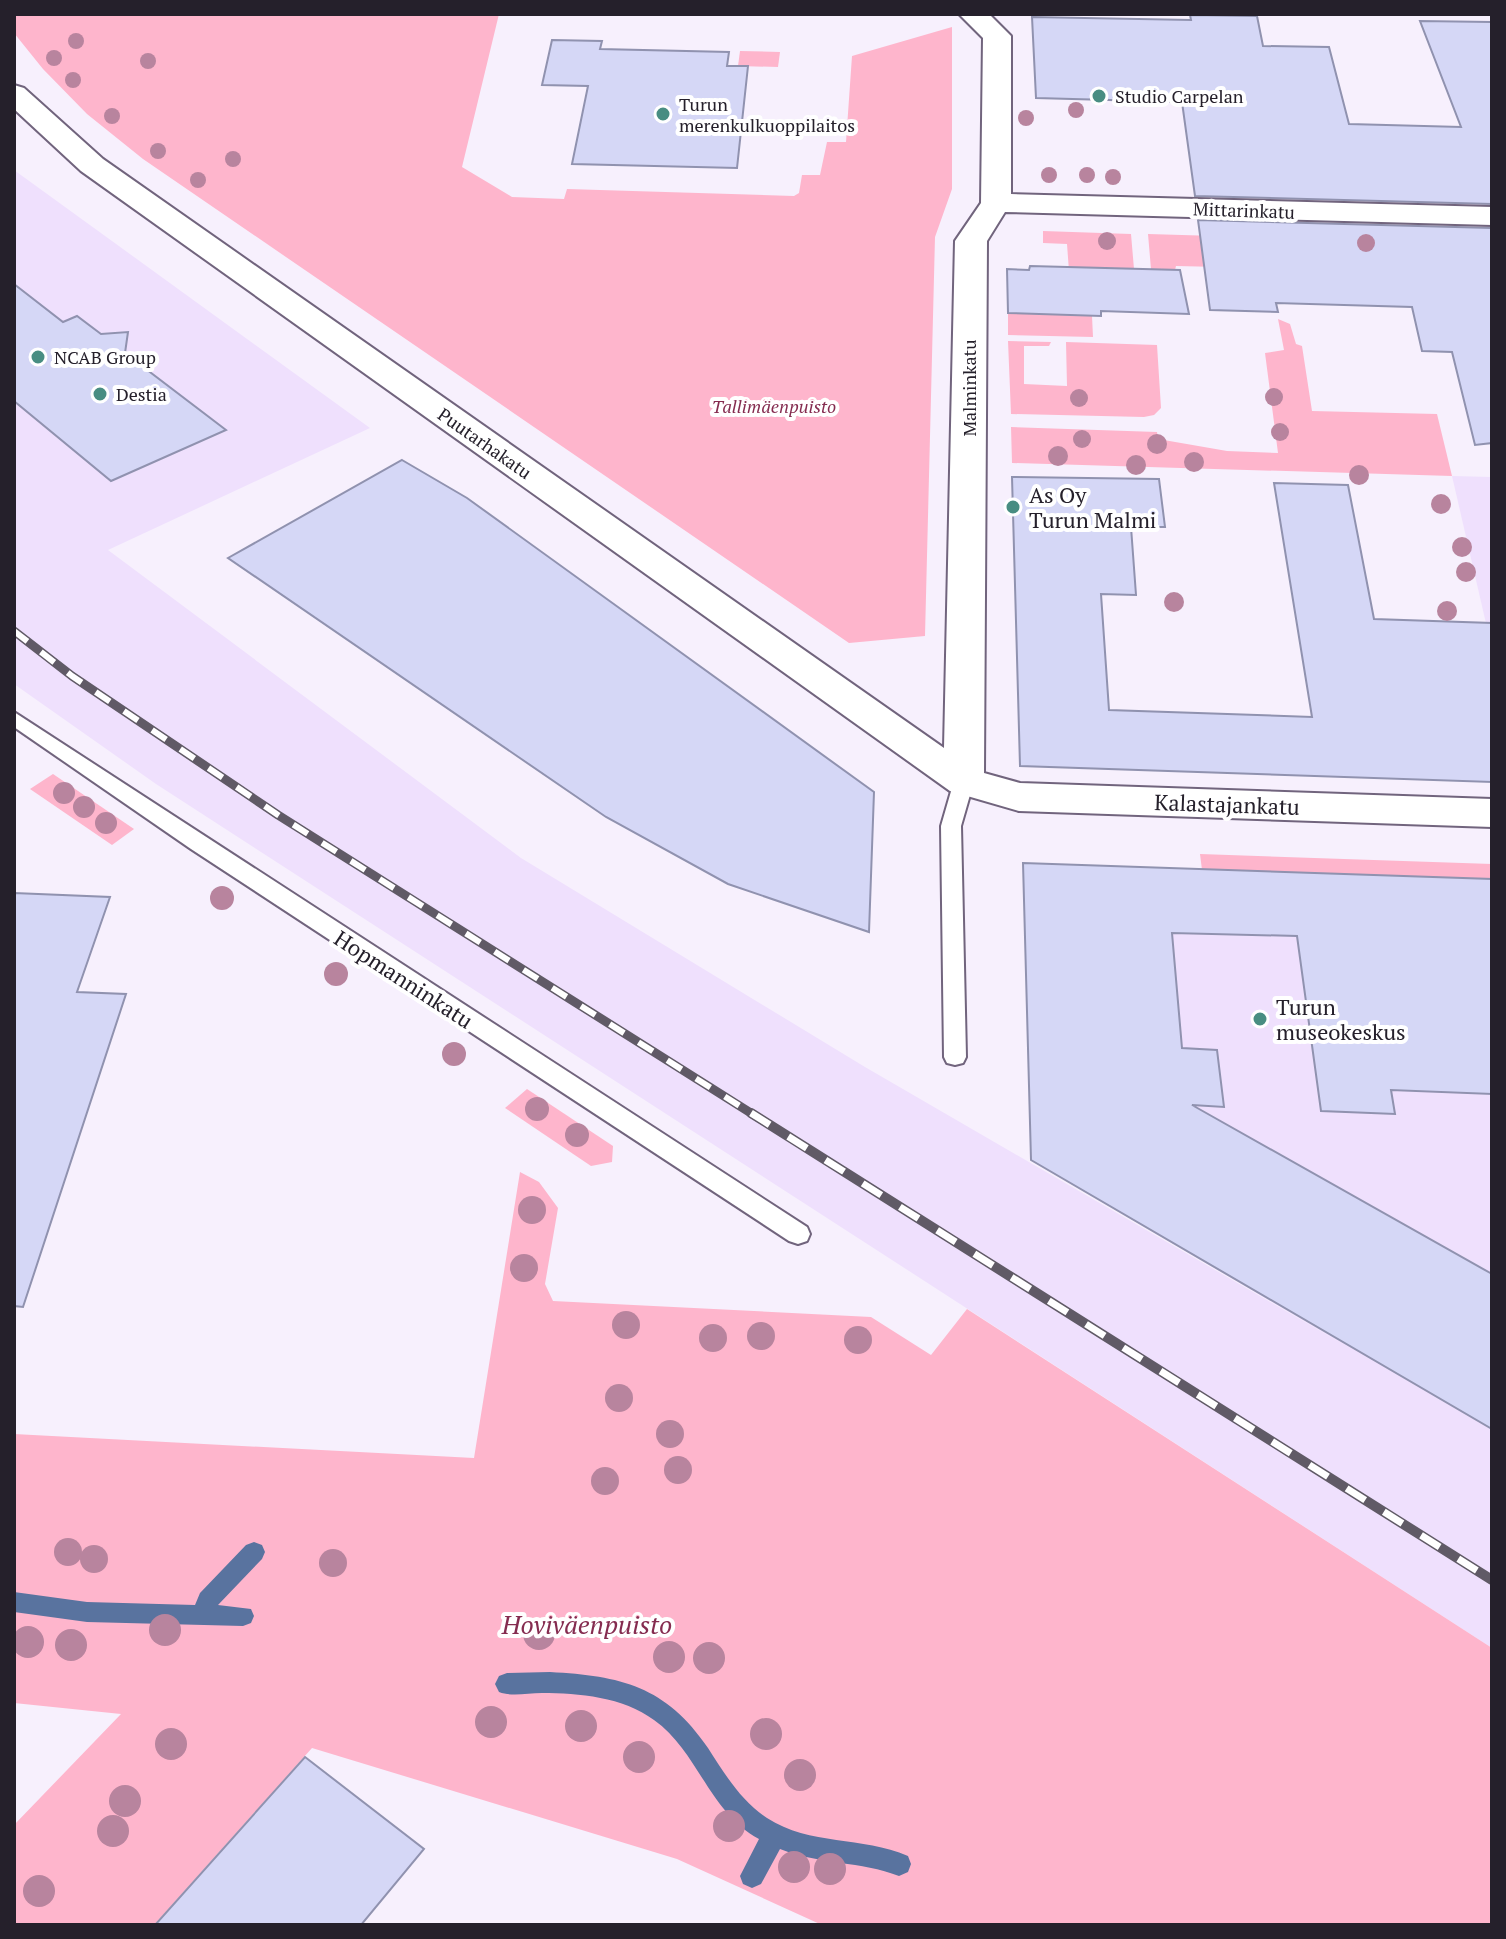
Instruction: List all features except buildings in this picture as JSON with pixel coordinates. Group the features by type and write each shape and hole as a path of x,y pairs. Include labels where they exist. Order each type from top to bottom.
{"street":[{"path":"973,14 997,36 996,203"},
{"name":"Puutarhakatu","path":"14,94 92,165 964,781"},
{"name":"Mittarinkatu","path":"996,203 1492,216"},
{"name":"Malminkatu","path":"964,781 971,241 996,203"},
{"name":"Kalastajankatu","path":"964,781 1019,797 1492,813"}],"lane":[{"name":"Hopmanninkatu","path":"14,718 198,844 798,1234"},
{"path":"955,1057 951,826 964,781"}],"shaded area":[{"path":"14,170 370,428 108,550 521,858 865,1067 1348,1347 1031,1160 1023,863 1492,879 1492,1648 156,784 14,684"},
{"path":"1452,476 1492,477 1492,648 1485,619"}],"green space":[{"name":"Tallimäenpuisto","path":"14,14 499,14 462,167 512,197 564,199 567,189 794,196 799,193 802,175 820,175 827,142 846,142 852,56 952,27 952,189 935,237 925,636 849,643 143,159 87,114 43,69 14,33"},
{"path":"740,51 780,52 778,67 738,66"},
{"path":"1043,231 1131,234 1134,269 1069,271 1067,244 1043,243"},
{"path":"1148,234 1216,236 1220,267 1151,269"},
{"path":"1008,313 1092,316 1093,337 1008,335"},
{"path":"1278,319 1290,324 1296,344 1302,346 1312,411 1437,414 1452,476 1012,463 1011,427 1157,432 1158,439 1227,451 1278,453 1265,353 1284,350"},
{"path":"1008,341 1051,342 1049,346 1024,346 1024,384 1067,386 1066,342 1157,345 1161,408 1154,415 1144,417 1011,414"},
{"path":"53,774 134,829 112,845 30,789"},
{"path":"1200,854 1492,864 1492,879 1202,870"},
{"path":"527,1089 613,1146 612,1162 591,1166 505,1108"},
{"name":"Hoviväenpuisto","path":"520,1172 539,1182 558,1208 545,1284 553,1301 871,1317 931,1355 967,1309 1492,1648 1492,1925 822,1925 677,1859 312,1748 154,1925 14,1925 14,1825 121,1714 14,1703 14,1434 474,1458"}],"waterway":[{"path":"201,1615 208,1600 254,1552"},
{"path":"14,1602 87,1612 201,1615"},
{"path":"201,1615 243,1616"},
{"path":"507,1684 575,1684 623,1693 645,1702 679,1727 731,1801 758,1826 807,1846 877,1857 899,1864"},
{"path":"752,1876 775,1835"}],"railway":[{"path":"14,631 72,676 278,815 754,1115"},
{"path":"751,1113 1492,1580"}],"place":[{"name":"Studio Carpelan","path":"1099,96"},
{"name":"Turun merenkulkuoppilaitos","path":"663,114"},
{"name":"NCAB Group","path":"38,357"},
{"name":"Destia","path":"100,394"},
{"name":"As Oy Turun Malmi","path":"1013,507"},
{"name":"Turun museokeskus","path":"1260,1019"}]}
